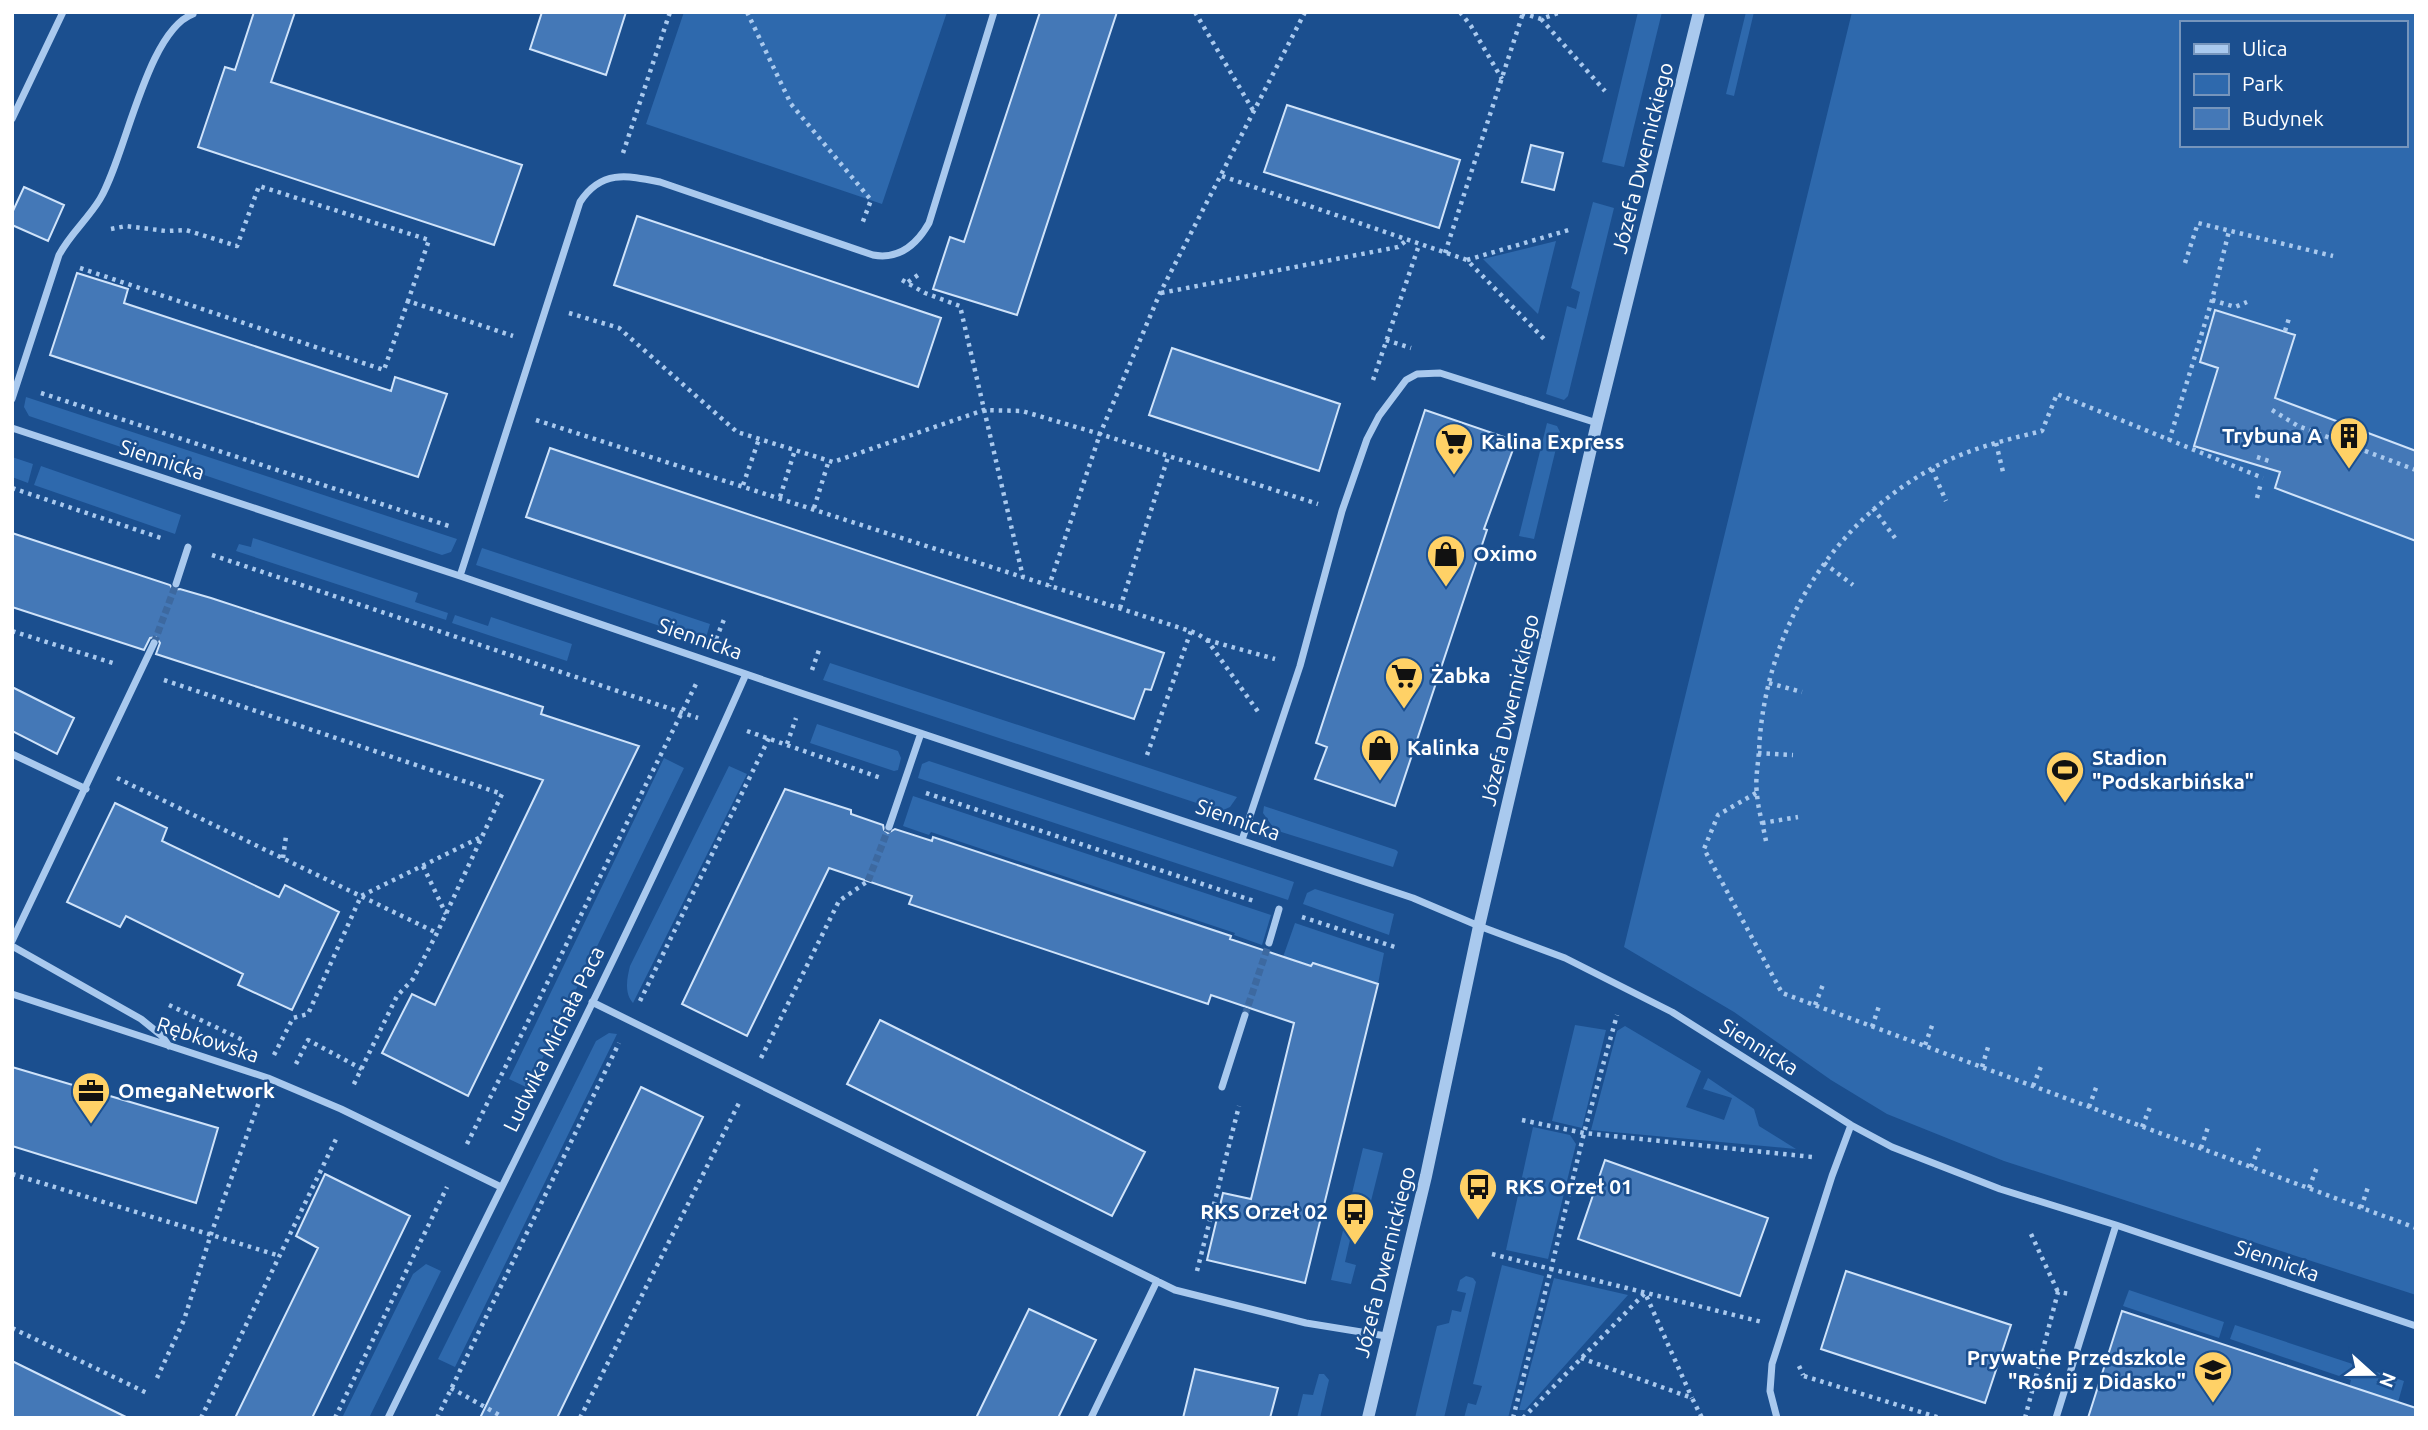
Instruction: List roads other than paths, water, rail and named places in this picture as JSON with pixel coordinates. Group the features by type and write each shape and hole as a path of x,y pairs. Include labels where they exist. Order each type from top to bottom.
{"street":[{"path":"12,119 63,12"},
{"path":"460,576 580,202 593,185 615,177 660,183 883,257 909,248 917,242 929,223 994,12"},
{"name":"Józefa Dwernickiego","path":"1368,1418 1426,1176 1479,926 1597,423 1699,12"},
{"path":"12,399 57,262 68,239 90,213 106,188 125,143 147,76 163,44 174,27 193,14"},
{"path":"1242,840 1300,666 1342,512 1367,439 1379,416 1406,380 1417,374 1440,373 1597,423"},
{"name":"Siennicka","path":"12,428 460,576 1413,898 1565,958 1672,1012 1851,1125 1892,1147 2000,1189 2416,1326"},
{"path":"176,584 188,547"},
{"path":"154,643 12,943 141,1019 162,1036 169,1046"},
{"name":"Ludwika Michała Paca","path":"388,1418 592,1003 746,674"},
{"path":"889,827 921,733"},
{"path":"12,754 86,789"},
{"path":"1269,943 1279,909"},
{"name":"Rębkowska","path":"12,994 268,1078 341,1109 501,1187"},
{"path":"592,1003 1190,1295 1306,1323 1386,1336"},
{"path":"1222,1087 1245,1015"},
{"path":"1777,1418 1770,1391 1772,1364 1851,1125"},
{"path":"2056,1418 2116,1225"},
{"path":"1091,1418 1157,1281"}],"tunnel":[{"path":"154,643 176,584"},
{"path":"868,881 889,827"},
{"path":"1245,1015 1269,943"}],"place":[{"name":"Trybuna A","path":"2349,470"},
{"name":"Kalina Express","path":"1454,476"},
{"name":"Oximo","path":"1446,588"},
{"name":"Żabka","path":"1404,710"},
{"name":"Kalinka","path":"1380,782"},
{"name":"Stadion \"Podskarbińska\"","path":"2065,804"},
{"name":"OmegaNetwork","path":"91,1125"},
{"name":"RKS Orzeł 01","path":"1478,1221"},
{"name":"RKS Orzeł 02","path":"1355,1246"},
{"name":"Prywatne Przedszkole \"Rośnij z Didasko\"","path":"2213,1404"}]}
